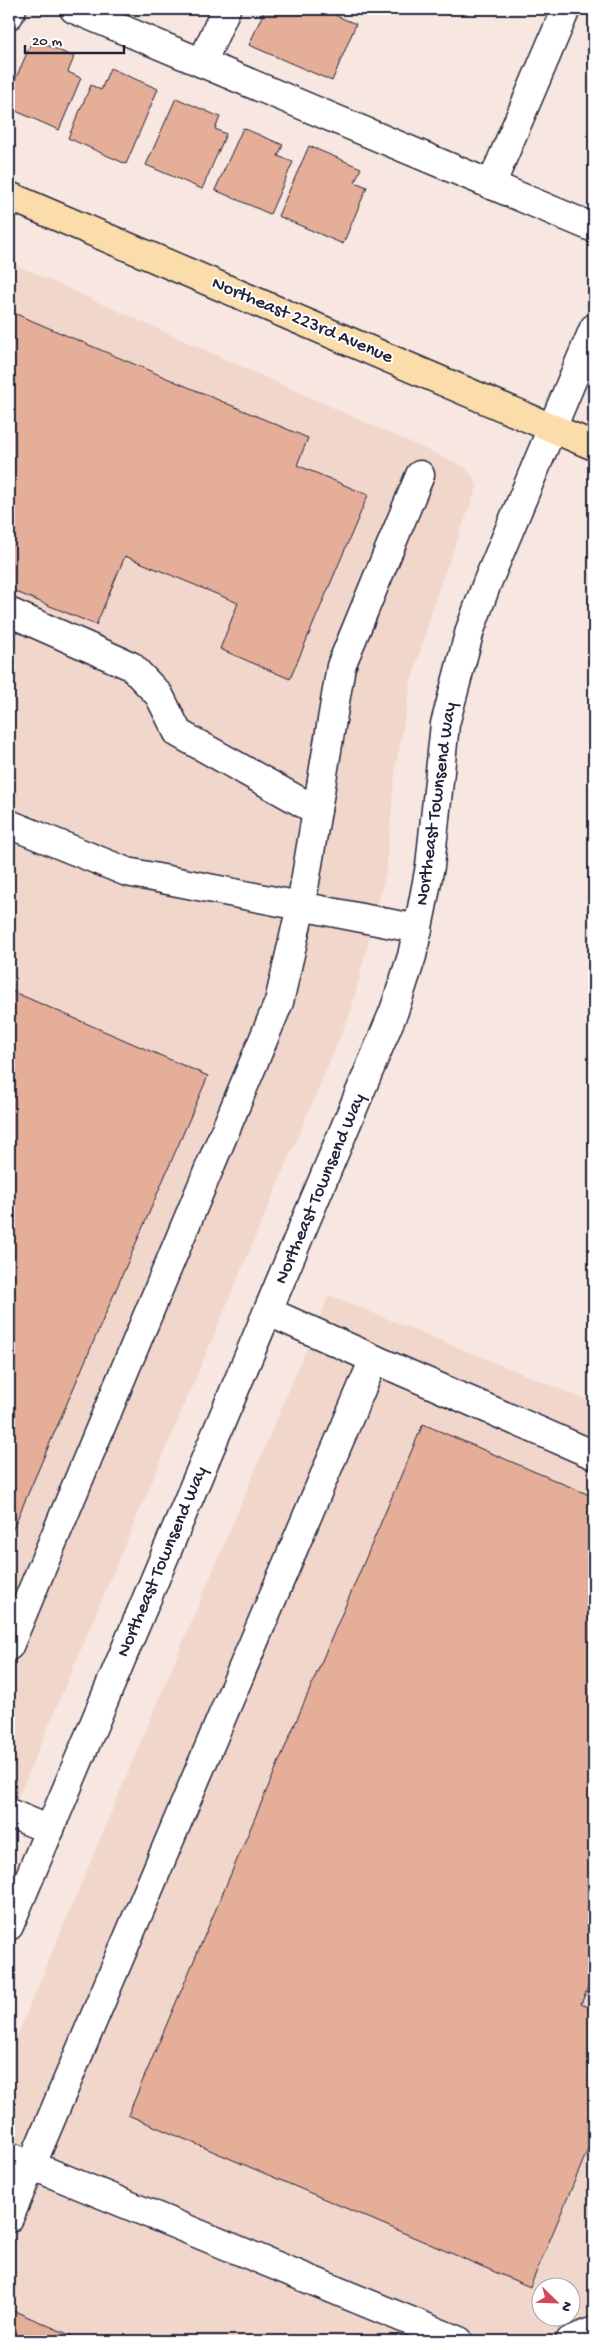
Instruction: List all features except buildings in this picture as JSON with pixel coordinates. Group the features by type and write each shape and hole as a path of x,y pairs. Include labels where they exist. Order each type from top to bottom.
{"main road":[{"name":"Northeast 223rd Avenue","path":"9,196 594,446"}],"street":[{"path":"9,16 12,9"},
{"path":"74,9 594,228"},
{"path":"202,63 226,9"},
{"path":"491,185 566,9"},
{"name":"Northeast Townsend Way","path":"9,1926 378,1054 397,1002 418,929 430,866 445,724 458,673 487,583 594,328"},
{"path":"9,1646 279,1002 301,906 341,666 420,475"},
{"path":"9,612 130,666 159,695 178,733 317,811"},
{"path":"9,824 128,872 418,929"},
{"path":"269,1312 594,1455"},
{"path":"9,2218 20,2161 374,1359"},
{"path":"9,1813 50,1830"},
{"path":"20,2161 459,2341"},
{"path":"570,2341 594,2331"}],"shaded area":[{"path":"9,262 465,467 474,478 477,487 436,596 411,683 395,771 386,872 351,1011 9,1819"},
{"path":"329,1295 594,1403 594,2341 9,2341 9,2055"}]}
